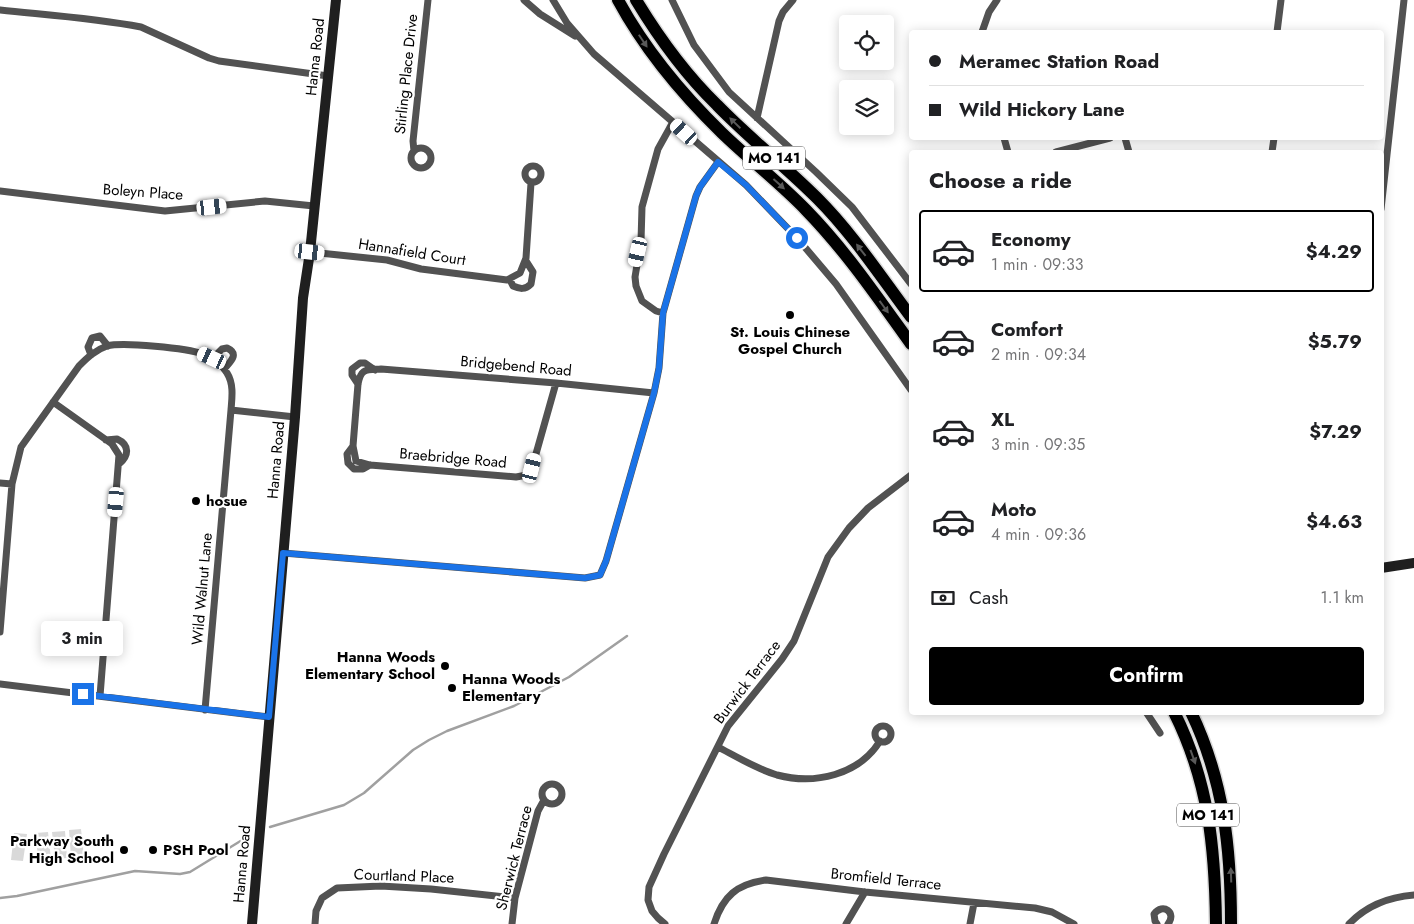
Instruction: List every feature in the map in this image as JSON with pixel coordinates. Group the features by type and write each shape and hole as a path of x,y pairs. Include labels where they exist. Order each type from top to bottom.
{"highway":[{"name":"MO 141","path":"618,0 651,52 685,94 723,134 785,190 823,228 858,271 909,341"},
{"name":"MO 141","path":"636,0 662,40 696,83 728,117 804,186 835,218 870,261 909,314"},
{"name":"MO 141","path":"1175,715 1196,766 1209,820 1215,866 1216,924"},
{"name":"MO 141","path":"1192,715 1215,773 1225,817 1230,854 1231,924"}],"street":[{"name":"Hanna Road","path":"252,924 295,418 303,298 310,252 336,0"},
{"name":"Stirling Place Drive","path":"414,151 413,141 428,0"},
{"path":"524,0 540,14 582,41"},
{"path":"553,0 567,23 594,54 746,185 797,238 836,284 909,387"},
{"path":"672,0 685,30 705,61 729,92 852,207 909,281"},
{"path":"757,118 779,21 783,12 793,0"},
{"path":"983,30 989,12 997,0"},
{"path":"1277,30 1281,0"},
{"path":"1384,183 1404,0"},
{"path":"0,10 109,21 141,27 219,61 328,76"},
{"path":"663,313 656,311 642,301 636,286 635,277 641,241 642,208 658,149 673,122"},
{"path":"1064,150 1102,140"},
{"path":"283,553 576,578 594,578 600,575 606,561 654,393 659,368 663,313 696,196 700,187 718,162"},
{"name":"Hannafield Court","path":"310,252 387,260 421,268 510,280 513,286 520,289 527,288 531,284 533,272 526,261 532,183"},
{"name":"Boleyn Place","path":"0,191 165,211 265,201 314,206"},
{"path":"510,280 520,273 526,261"},
{"path":"91,355 88,343 92,338 100,336 108,346"},
{"path":"0,632 2,584 12,484 21,447 79,366 91,355 108,346 142,346 194,352 212,358 224,369 233,359 234,354 232,350 227,348 222,349 212,358"},
{"name":"Wild Walnut Lane","path":"205,710 231,410 231,381 224,369"},
{"name":"Bridgebend Road","path":"356,461 353,446 358,384 360,375 364,371 375,370 556,383 654,393"},
{"name":"Braebridge Road","path":"356,461 370,465 516,477 527,475 532,468 556,383"},
{"path":"53,402 106,440 119,455 100,696"},
{"path":"231,410 295,418"},
{"name":"Braebridge Road","path":"353,446 347,454 348,463 354,469 362,470 370,465"},
{"name":"Burwick Terrace","path":"665,924 652,911 648,900 650,887 664,854 728,726 782,659 794,641 828,557 849,528 868,508 909,477"},
{"path":"0,482 12,484"},
{"path":"1384,568 1414,563"},
{"path":"0,684 269,717"},
{"path":"1148,715 1160,733"},
{"path":"718,748 763,770 778,775 790,778 814,778 845,771 855,766 871,754 880,741"},
{"name":"Sherwick Terrace","path":"512,924 515,898 538,811 544,800"},
{"name":"Bromfield Terrace","path":"714,924 718,912 727,898 738,888 750,882 766,880 779,880 865,892 1035,908 1052,912 1074,924"},
{"name":"Courtland Place","path":"315,924 316,911 322,898 337,888 398,887 515,898"},
{"path":"846,924 865,892"},
{"path":"1349,924 1366,910 1384,900 1414,895"},
{"path":"970,924 974,903"},
{"path":"1157,924 1154,914 1158,909 1162,908 1168,910 1171,914 1171,920 1168,924"}],"shaded area":[{"path":"81,829 84,856 71,857 69,830"},
{"path":"65,831 67,858 55,859 52,832"},
{"path":"48,832 51,859 38,860 36,833"},
{"path":"14,833 27,834 23,861 11,860"}],"waterway":[{"path":"270,827 344,805 364,793 413,750 429,740 447,731 514,706 569,677 627,636"},
{"path":"0,898 135,871 180,874 190,872 247,837"}],"place":[{"name":"St. Louis Chinese Gospel Church","path":"790,315"},
{"name":"hosue","path":"196,501"},
{"name":"Hanna Woods Elementary School","path":"445,666"},
{"name":"Hanna Woods Elementary","path":"452,688"},
{"name":"Parkway South High School","path":"124,850"},
{"name":"PSH Pool","path":"153,850"}],"route":[{"path":"83,694 269,717 283,553 585,578 594,578 600,575 606,561 654,393 659,368 663,313 696,196 700,187 718,162 771,209 797,238"}]}
